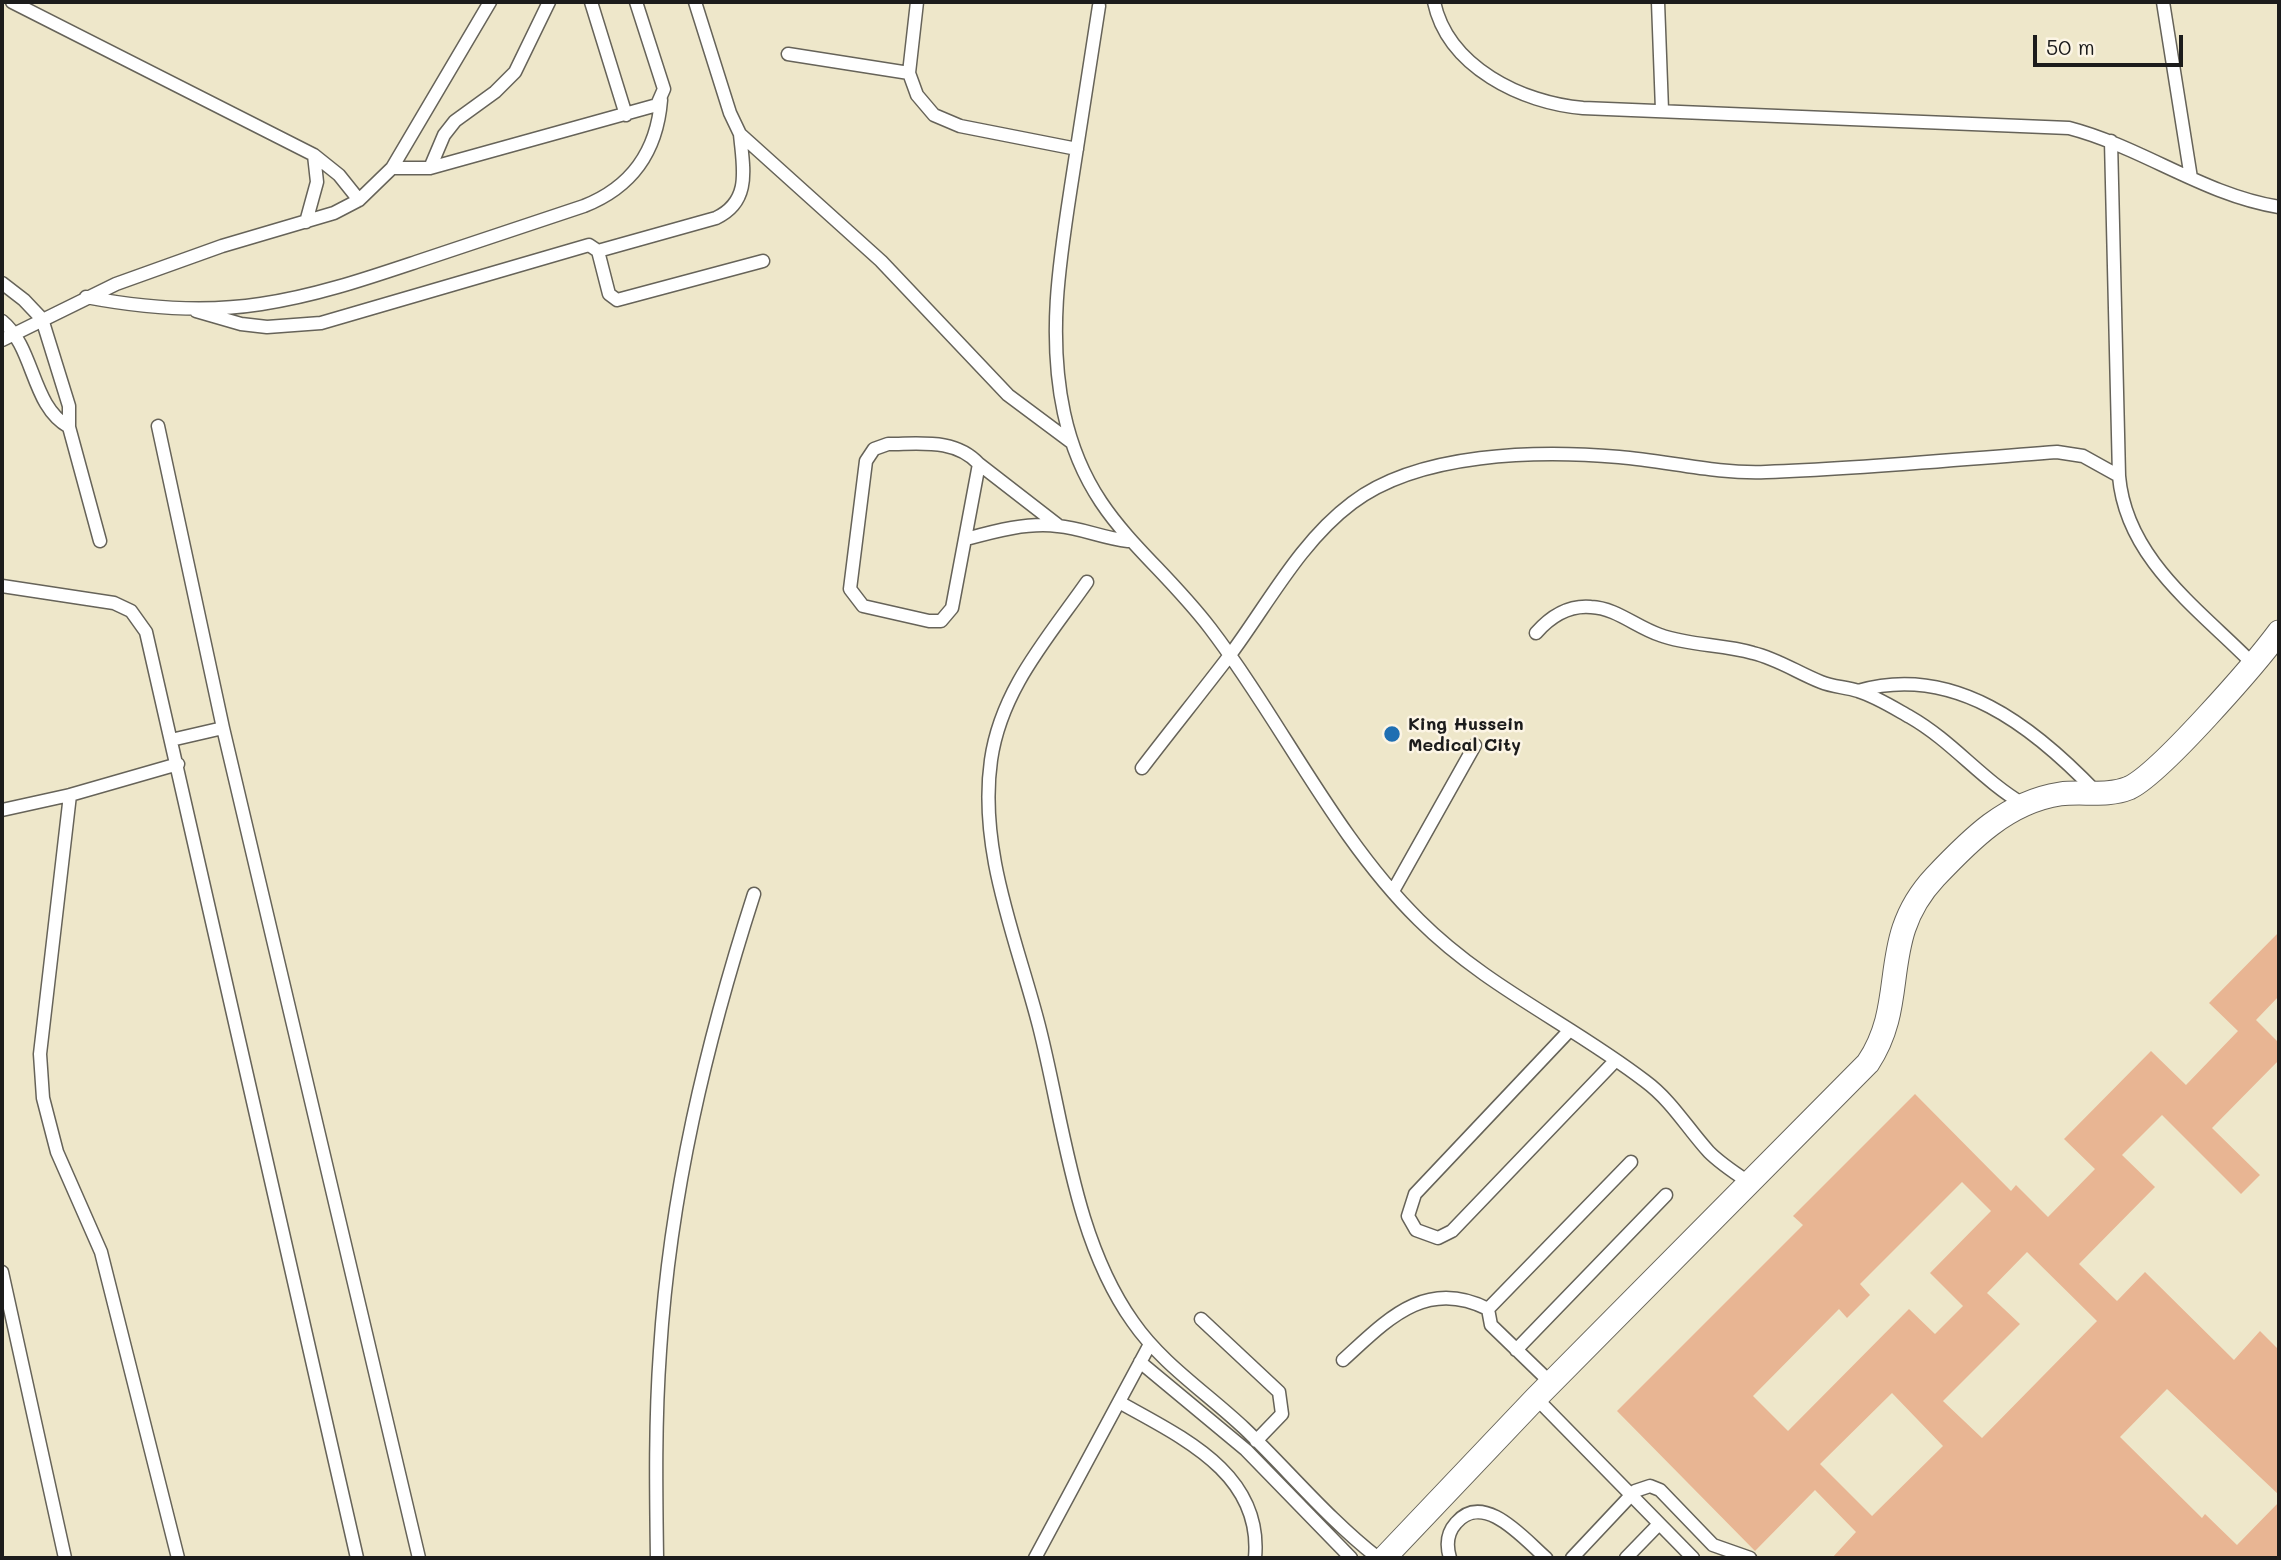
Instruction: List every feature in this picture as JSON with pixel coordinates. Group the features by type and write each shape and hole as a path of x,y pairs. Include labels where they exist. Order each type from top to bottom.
{"street":[{"path":"1384,1558 1543,1391 1856,1076 1877,1049 1889,1017 1897,945 1903,926 1922,892 1984,830 2023,804 2059,794 2127,789 2146,777 2253,664 2279,632"}],"lane":[{"path":"12,2 314,155 339,175 359,200"},
{"path":"2,340 86,297 169,264 334,213 359,200 392,168 490,2"},
{"path":"430,168 444,135 455,121 495,92 515,72 549,2"},
{"path":"591,2 626,115"},
{"path":"86,297 190,309 259,305 327,290 600,200 615,191 640,166 656,135 662,83 636,2"},
{"path":"598,251 716,218 733,208 744,181 740,134 730,113 695,2"},
{"path":"917,2 909,73 923,105 946,122 1077,149"},
{"path":"1434,2 1440,20 1455,46 1511,90 1564,107 2048,125 2069,128 2111,141 2248,200 2279,206"},
{"path":"1658,2 1662,110"},
{"path":"2163,2 2192,178"},
{"path":"1098,6 1061,253 1054,324 1059,383 1072,442 1096,497 1128,541 1192,606 1230,655 1346,828 1393,891 1417,918 1479,972 1615,1060 1662,1095 1715,1158 1749,1183"},
{"path":"788,54 909,73"},
{"path":"392,168 430,168 650,108 661,100"},
{"path":"740,134 881,261 1008,395 1072,442"},
{"path":"2111,141 2120,494 2131,529 2149,559 2253,664"},
{"path":"306,222 317,182 314,155"},
{"path":"190,309 215,318 254,325 294,327 321,323 585,246 592,246 598,251 609,294 617,299 763,261"},
{"path":"2,283 42,319 69,406 69,427 100,541"},
{"path":"2,321 15,332 54,417 69,427"},
{"path":"158,426 223,728 419,1558"},
{"path":"979,464 952,608 941,621 929,621 863,606 850,589 865,468 874,449 888,444 950,445 967,453 1059,526"},
{"path":"1142,768 1230,655 1298,560 1333,518 1377,487 1428,468 1496,458 1579,455 1714,471 1767,472 2057,452 2095,461 2119,476"},
{"path":"967,539 1012,529 1059,526 1093,536 1128,541"},
{"path":"1087,582 1005,705 991,759 988,813 995,865 1042,1037 1084,1219 1108,1282 1150,1344 1256,1441 1334,1522 1378,1558"},
{"path":"2,586 114,603 131,611 146,632 357,1558"},
{"path":"1536,633 1555,616 1566,611 1578,607 1603,609 1660,635 1753,653 1822,683 1858,691 1934,733 1993,785 2023,804"},
{"path":"1858,691 1909,682 1960,692 2042,742 2097,793"},
{"path":"171,740 223,728"},
{"path":"1393,891 1475,745"},
{"path":"2,810 70,795 178,764"},
{"path":"70,795 40,1054 41,1084 60,1160 101,1252 178,1558"},
{"path":"657,1558 660,1349 675,1211 701,1078 754,894"},
{"path":"1569,1031 1415,1194 1408,1216 1422,1235 1438,1238 1452,1231 1615,1060"},
{"path":"1488,1309 1631,1162"},
{"path":"1516,1350 1666,1195"},
{"path":"2,1272 65,1558"},
{"path":"1343,1360 1390,1318 1415,1304 1452,1298 1488,1309"},
{"path":"1488,1309 1490,1325 1516,1350 1543,1391 1631,1494 1693,1558"},
{"path":"1201,1319 1279,1392 1282,1414 1256,1441"},
{"path":"1035,1558 1150,1344"},
{"path":"1140,1362 1246,1450 1351,1558"},
{"path":"1119,1402 1188,1442 1230,1475 1252,1518 1255,1558"},
{"path":"1572,1558 1631,1494 1639,1488 1655,1487 1713,1545 1750,1558"},
{"path":"1450,1558 1447,1548 1450,1531 1460,1518 1476,1512 1500,1518 1546,1558"},
{"path":"1626,1558 1659,1524"}],"building":[{"path":"2279,932 2279,996 2256,1020 2279,1043 2279,1060 2212,1128 2260,1175 2241,1194 2162,1115 2122,1155 2155,1187 2079,1264 2117,1301 2145,1272 2234,1360 2260,1331 2279,1350 2279,1495 2167,1389 2120,1437 2202,1518 2205,1514 2237,1545 2279,1502 2279,1558 1832,1558 1856,1532 1815,1490 1755,1551 1617,1411 1803,1225 1793,1216 1915,1094 2011,1191 2016,1185 2048,1217 2095,1169 2064,1139 2151,1051 2186,1085 2238,1031 2209,1003","holes":["1962,1182 1991,1211 1930,1273 1963,1306 1935,1334 1909,1309 1788,1431 1753,1396 1839,1309 1847,1318 1870,1295 1860,1284","2027,1252 2097,1321 1982,1438 1943,1401 2020,1324 1987,1293","1892,1393 1943,1446 1872,1516 1820,1464"]}],"place":[{"name":"King Hussein Medical City","path":"1392,734"}]}
